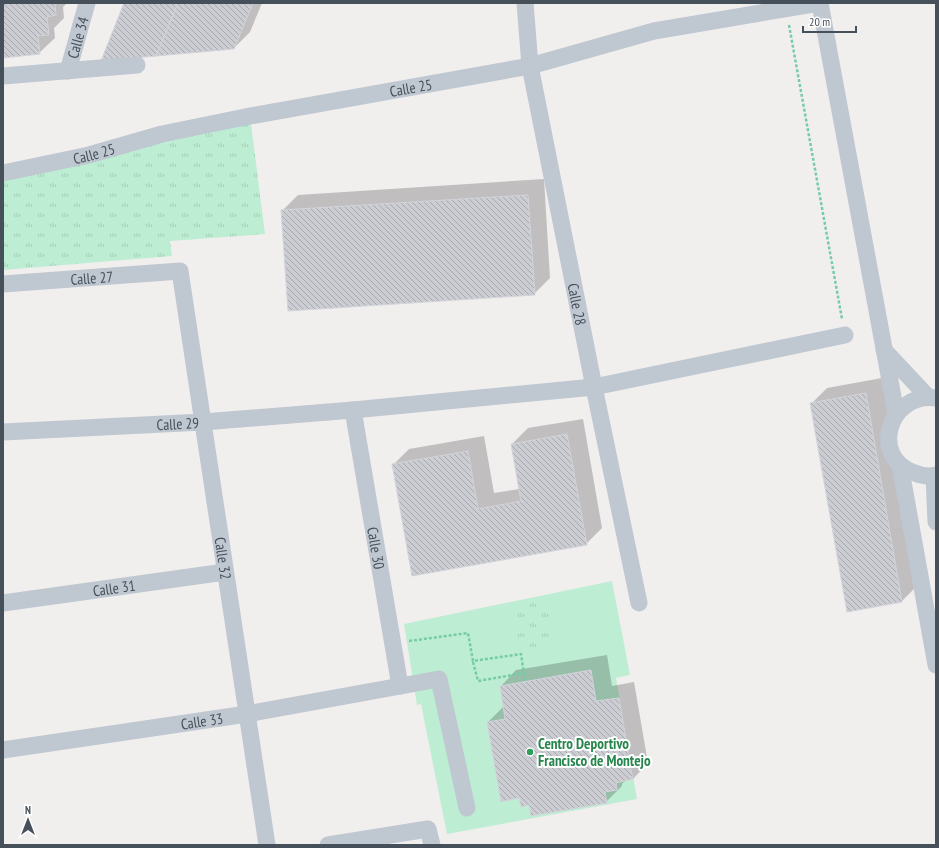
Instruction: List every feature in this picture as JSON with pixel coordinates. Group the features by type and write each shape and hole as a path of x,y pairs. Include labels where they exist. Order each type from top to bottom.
{"street":[{"name":"Calle 34","path":"68,71 87,3"},
{"name":"Calle 28","path":"525,3 530,66 639,603"},
{"path":"819,3 896,413"},
{"name":"Calle 25","path":"3,173 89,155 162,134 250,116 530,66 654,31 819,3"},
{"path":"3,76 137,65"},
{"name":"Calle 27","path":"3,284 180,271"},
{"name":"Calle 32","path":"180,271 267,845"},
{"name":"Calle 29","path":"3,432 203,422 353,410 594,387 845,335"},
{"path":"884,350 932,398"},
{"path":"932,398 916,399 905,405 896,413 888,434 889,445 893,456 900,465 910,472 922,476 935,476 936,522"},
{"name":"Calle 30","path":"353,410 400,686"},
{"path":"900,465 936,664"},
{"name":"Calle 31","path":"3,603 225,572"},
{"name":"Calle 33","path":"3,750 247,714 439,679 467,808"},
{"path":"328,845 430,837"}],"path":[{"path":"786,9 845,335"},
{"path":"393,643 468,633 478,681 524,673"},
{"path":"473,661 521,654 525,681"}],"green space":[{"path":"250,116 265,234 170,241 172,256 3,270 3,178"},
{"name":"Centro Deportivo Francisco de Montejo","path":"612,581 630,675 616,678 637,799 447,834 421,704 417,705 404,624"},
{"path":"546,599 554,646 520,651 512,605"}],"building":[{"path":"3,3 55,3 56,15 47,17 49,35 38,36 40,54 3,58"},
{"path":"124,3 178,3 156,56 101,61"},
{"path":"178,3 253,3 234,49 156,56"},
{"path":"528,195 535,295 288,311 281,210"},
{"path":"866,393 902,602 847,612 810,403"},
{"path":"567,434 587,545 412,576 392,464 468,451 478,509 521,501 511,444"},
{"path":"591,670 596,701 619,698 633,779 616,783 617,790 605,792 607,803 531,816 529,805 521,807 519,798 501,802 487,722 505,719 500,686"}],"place":[{"name":"Centro Deportivo Francisco de Montejo","path":"530,752"}]}
